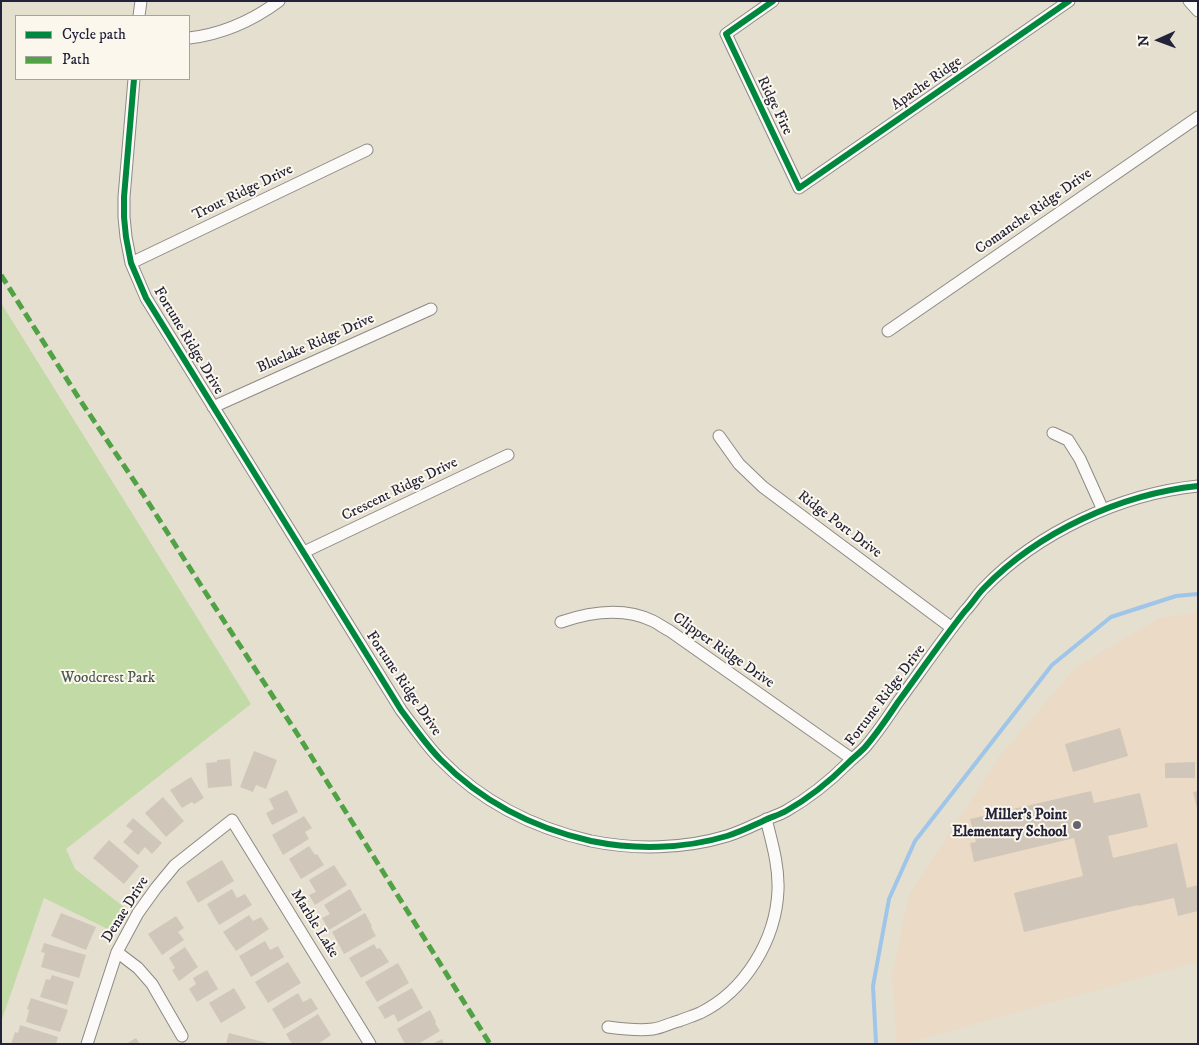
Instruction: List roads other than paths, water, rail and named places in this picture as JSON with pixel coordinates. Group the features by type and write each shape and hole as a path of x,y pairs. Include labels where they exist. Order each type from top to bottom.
{"street":[{"path":"139,15 141,1"},
{"path":"190,38 216,33 250,20 279,1"},
{"name":"Ridge Fire","path":"773,1 726,34 800,188"},
{"name":"Apache Ridge","path":"800,188 1069,1"},
{"path":"1189,1 1198,10"},
{"name":"Fortune Ridge Drive","path":"134,80 127,154 124,217 131,263 146,298 396,702 420,736 441,760 484,797 509,812 535,824 572,836 603,843 633,846 665,846 696,843 727,836 784,812 811,795 836,775 864,748 952,628 984,588 1019,557 1071,524 1103,510 1133,499 1170,490 1198,486"},
{"name":"Comanche Ridge Drive","path":"888,331 1198,117"},
{"name":"Trout Ridge Drive","path":"131,263 367,150"},
{"name":"Bluelake Ridge Drive","path":"213,407 431,308"},
{"path":"1053,433 1068,440 1080,459 1103,510"},
{"name":"Ridge Port Drive","path":"719,436 739,464 763,487 952,628"},
{"name":"Crescent Ridge Drive","path":"304,552 508,455"},
{"name":"Clipper Ridge Drive","path":"561,622 580,615 604,612 629,614 653,621 852,759"},
{"name":"Denae Drive","path":"87,1044 117,952 138,913 175,865 232,820"},
{"name":"Marble Lake","path":"232,820 370,1044"},
{"path":"608,1027 632,1030 655,1029 699,1013 725,997 746,975 755,963 769,936 777,906 778,876 776,860 766,820"},
{"path":"117,952 138,968 152,984 182,1036"}],"waterway":[{"path":"876,1043 873,986 889,899 915,841 1052,665 1111,617 1176,596 1198,594"}],"place":[{"name":"Miller's Point Elementary School","path":"1077,825"}],"park label":[{"name":"Woodcrest Park","path":"108,679"}]}
